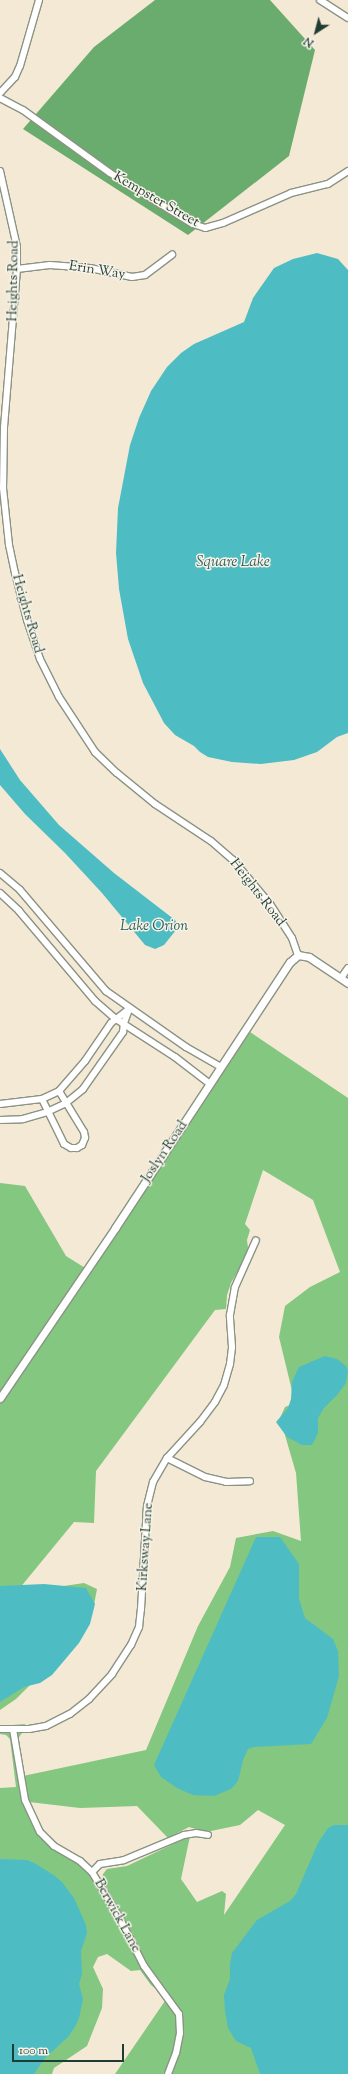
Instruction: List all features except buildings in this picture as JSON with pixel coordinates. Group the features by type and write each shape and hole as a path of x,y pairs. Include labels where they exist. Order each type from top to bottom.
{"street":[{"path":"0,93 14,77 20,66 39,0"},
{"path":"320,0 348,18"},
{"name":"Kempster Street","path":"0,98 23,110 110,173 193,224 205,228 223,223 291,193 328,184 348,171"},
{"name":"Heights Road","path":"0,172 14,226 17,247 17,270 4,427 4,488 9,545 27,620 40,659 58,698 95,752 117,774 154,804 211,841 233,860 270,904 292,938 298,955"},
{"name":"Erin Way","path":"17,270 57,265 90,268 132,277 144,275 172,255"},
{"path":"0,873 24,894 106,991 186,1047 221,1067"},
{"path":"0,893 19,911 95,1001 124,1024 176,1057 210,1084"},
{"path":"298,955 309,957 348,983"},
{"name":"Joslyn Road","path":"0,1398 290,962 298,955"},
{"path":"341,978 348,968"},
{"path":"0,1104 42,1099 59,1091 77,1072 111,1023 129,1008"},
{"path":"0,1120 23,1119 47,1112 66,1103 83,1090 98,1071 123,1032 129,1008"},
{"path":"42,1099 47,1112 64,1144 71,1148 77,1148 82,1145 85,1138 84,1132 59,1091"},
{"name":"Kirksway Lane","path":"0,1729 29,1729 46,1726 70,1714 89,1699 112,1674 131,1646 139,1627 147,1506 153,1482 167,1458 200,1422 215,1402 224,1385 231,1358 232,1328 230,1315 234,1287 256,1240"},
{"path":"167,1458 205,1477 226,1482 250,1481"},
{"name":"Berwick Lane","path":"13,1728 24,1800 40,1832 54,1846 80,1861 92,1872 119,1917 144,1966 179,2014 180,2033 176,2053 168,2074"},
{"path":"92,1872 100,1864 124,1860 184,1835 196,1833 208,1835"}],"green space":[{"path":"155,0 270,0 315,50 289,156 188,235 23,129 94,47"},
{"path":"250,1032 348,1098 348,2074 115,2074 167,1998 151,1985 140,1970 131,1971 107,1954 98,1957 93,1967 103,1989 102,2008 87,2046 54,2068 52,2074 0,2074 0,1788 16,1787 10,1739 6,1735 0,1734 0,1726 25,1724 26,1731 21,1734 18,1739 23,1776 146,1750 198,1626 230,1567 236,1538 273,1531 301,1541 296,1473 280,1418 285,1407 295,1403 279,1337 285,1306 310,1287 340,1272 313,1200 263,1170 245,1224 250,1230 247,1240 248,1248 245,1259 231,1283 227,1295 226,1309 215,1310 96,1471 94,1523 74,1522 19,1589 37,1590 84,1583 97,1589 93,1610 45,1670 16,1699 0,1710 0,1183 25,1186 66,1256 90,1271","holes":["29,1802 80,1808 137,1806 168,1838 189,1827 206,1832 240,1825 258,1810 285,1825 224,1915 226,1894 222,1891 197,1902 181,1879 190,1836 127,1866 107,1869 103,1874 102,1879 83,1859 55,1843 44,1834 31,1812"]}],"water":[{"name":"Square Lake","path":"317,253 338,259 348,270 348,733 337,737 317,752 294,760 261,764 232,762 208,757 194,746 175,735 164,723 143,683 128,639 119,589 116,553 118,508 130,445 139,418 151,391 167,367 181,353 194,344 244,322 253,298 274,268 293,259"},
{"name":"Lake Orion","path":"0,749 20,780 59,825 114,873 175,920 177,923 176,930 164,945 155,949 145,945 102,893 65,853 25,814 0,785"},
{"path":"325,1356 337,1359 346,1366 348,1370 346,1383 338,1394 324,1408 318,1418 318,1433 312,1445 302,1445 287,1437 276,1422 288,1408 291,1399 292,1382 299,1367"},
{"path":"256,1537 280,1537 299,1564 299,1599 305,1618 333,1639 338,1651 339,1676 327,1718 311,1744 254,1747 248,1749 243,1760 238,1781 231,1789 214,1796 193,1795 177,1788 161,1777 154,1765"},
{"path":"44,1584 86,1588 95,1604 90,1624 79,1643 52,1675 40,1683 24,1687 0,1702 0,1586"},
{"path":"334,1825 348,1825 348,2074 260,2074 251,2048 236,2041 228,2028 224,1995 230,1979 232,1953 257,1920 290,1901 296,1894 318,1843 328,1828"},
{"path":"0,1859 27,1860 55,1876 62,1882 74,1898 86,1925 87,1933 81,1951 82,1974 79,1984 83,1999 79,2018 68,2037 45,2058 34,2074 0,2074"}]}
